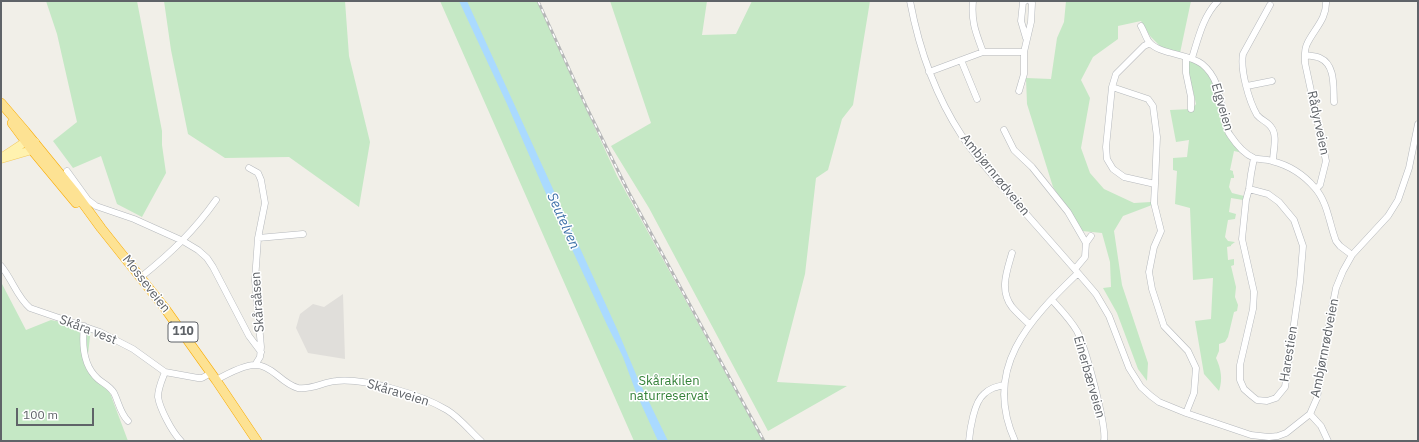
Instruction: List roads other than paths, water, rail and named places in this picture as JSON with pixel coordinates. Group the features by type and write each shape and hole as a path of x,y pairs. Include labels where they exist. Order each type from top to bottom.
{"highway":[{"name":"Mosseveien","path":"1,103 91,220 101,228 141,277 214,376 257,441"},
{"name":"Mosseveien","path":"1,109 25,142 33,146"}],"main road":[{"path":"1,158 25,142"},
{"path":"1,158 33,146"}],"street":[{"name":"Ambjørnrødveien","path":"910,1 917,37 929,72 945,107 967,143 990,173 1096,294 1106,310 1129,368 1141,387 1159,402 1186,413 1251,435 1269,437 1278,436 1286,432 1310,414 1317,398 1332,308 1336,288 1342,271 1352,255 1388,216 1398,200 1408,168 1418,124"},
{"path":"973,1 972,20 983,52"},
{"path":"1025,1 1023,2 1021,21 1026,38"},
{"path":"1019,91 1024,74 1024,52 1026,38 1031,22 1032,3 1030,1"},
{"path":"1189,58 1203,24 1213,6 1218,1"},
{"name":"Rådyrveien","path":"1316,189 1320,185 1326,161 1305,64 1305,55 1306,45 1323,20 1326,1"},
{"path":"1270,5 1243,54 1242,62 1246,86 1258,116 1272,127 1274,138 1273,161"},
{"path":"1141,26 1150,43 1144,46 1116,74 1112,87 1106,147 1107,159 1113,169 1124,177 1155,184"},
{"name":"Elgveien","path":"1150,43 1164,51 1201,63 1215,80 1228,134 1239,147 1254,158 1273,161 1290,168 1305,178 1316,189 1325,204 1336,241 1352,255"},
{"path":"929,72 983,52 1024,52"},
{"name":"Rådyrveien","path":"1305,55 1320,58 1328,64 1332,72 1334,102"},
{"name":"Elgveien","path":"1189,58 1186,73 1191,97 1191,109"},
{"path":"961,60 977,99"},
{"path":"1246,86 1272,81"},
{"path":"1112,87 1148,99 1154,106 1157,137 1154,203 1161,230 1154,247 1149,272 1152,289 1164,326 1188,351 1196,368 1194,393 1186,413"},
{"path":"1004,130 1014,150 1032,167 1068,212 1086,243"},
{"name":"Harestien","path":"1249,189 1268,194 1279,202 1294,220 1303,246 1300,282 1285,387 1276,398 1267,402 1257,400 1252,396 1244,389 1240,380 1240,365 1253,309 1254,292 1242,239 1246,200 1254,158"},
{"name":"Skåraåsen","path":"249,168 258,173 261,180 265,203 258,238 255,280 260,322 261,352 255,365"},
{"path":"67,171 88,200 96,206 134,219 198,250 210,263 249,336 261,352"},
{"path":"141,277 173,251 199,223 216,200"},
{"path":"258,238 302,234"},
{"path":"1015,441 1007,418 1004,385 1009,363 1016,346 1030,325 1077,271 1085,257 1086,243 1091,236"},
{"path":"1012,253 1004,291 1012,307 1030,325"},
{"name":"Skåra vest","path":"1,266 22,299 30,308 100,332 120,342 164,372 198,378 214,376"},
{"name":"Einerbærveien","path":"1052,300 1070,319 1078,333 1099,406 1105,440"},
{"path":"84,326 83,337 86,358 90,368 97,378 109,385 123,416 128,420"},
{"path":"214,376 255,365"},
{"name":"Skåraveien","path":"255,365 271,371 296,388 310,388 336,381 372,384 403,392 432,403 447,411 481,441"},
{"path":"164,372 158,397 167,419 181,441"},
{"path":"969,441 976,409 982,395 992,388 1004,385"},
{"path":"1310,414 1321,426 1328,441"}],"water":[{"name":"Seutelven","path":"459,1 467,1 617,329 638,379 668,441 658,441 637,395 623,357 543,187 507,104"}],"railway":[{"path":"538,1 587,108 628,191 764,441"}],"park label":[{"name":"Skårakilen naturreservat","path":"669,388"}]}
